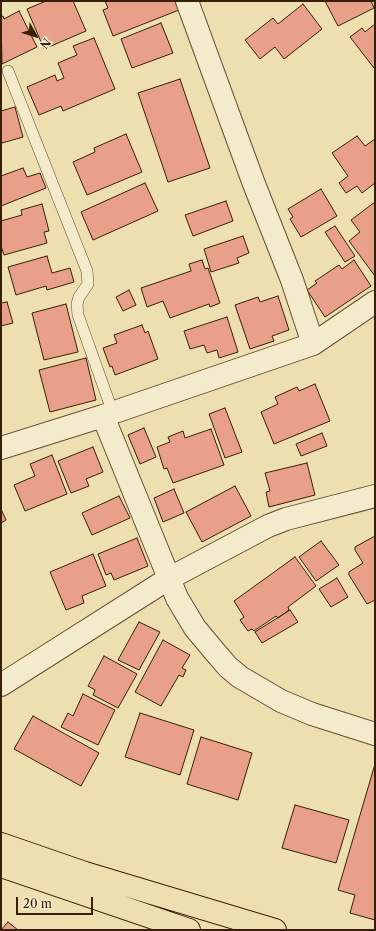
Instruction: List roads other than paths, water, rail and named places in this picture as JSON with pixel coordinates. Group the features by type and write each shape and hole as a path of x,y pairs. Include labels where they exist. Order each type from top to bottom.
{"highway":[{"path":"1,844 85,873 275,930"},
{"path":"1,866 189,930"}],"street":[{"path":"187,1 254,184 292,280 313,344"},
{"path":"1,448 108,414 313,344 375,302"},
{"path":"108,414 168,579 177,598 195,628 228,667 240,677 269,695 297,709 375,734"},
{"path":"1,685 168,579 268,526 375,496"}],"lane":[{"path":"8,71 87,271 88,284 79,297 77,304 78,315 108,414"}]}
